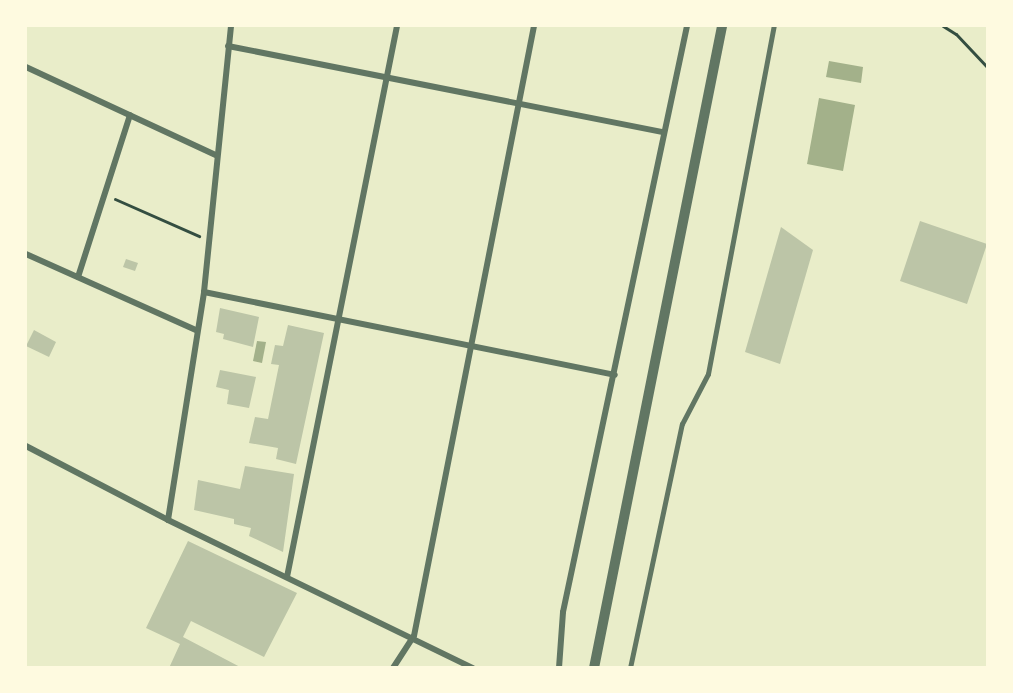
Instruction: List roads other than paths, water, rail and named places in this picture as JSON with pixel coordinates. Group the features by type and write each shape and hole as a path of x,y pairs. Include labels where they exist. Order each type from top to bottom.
{"street":[{"path":"168,520 196,330 204,292 207,240 231,26"},
{"path":"287,577 397,26"},
{"path":"393,668 414,636 534,26"},
{"path":"559,668 563,612 615,375 662,132 687,26"},
{"path":"594,668 722,26"},
{"path":"228,46 662,132"},
{"path":"26,67 216,155"},
{"path":"78,277 130,115"},
{"path":"26,254 196,330"},
{"path":"204,292 339,322 615,375"},
{"path":"26,446 168,520 414,636 473,668"}],"lane":[{"path":"630,668 682,423 708,374 774,26"}]}
